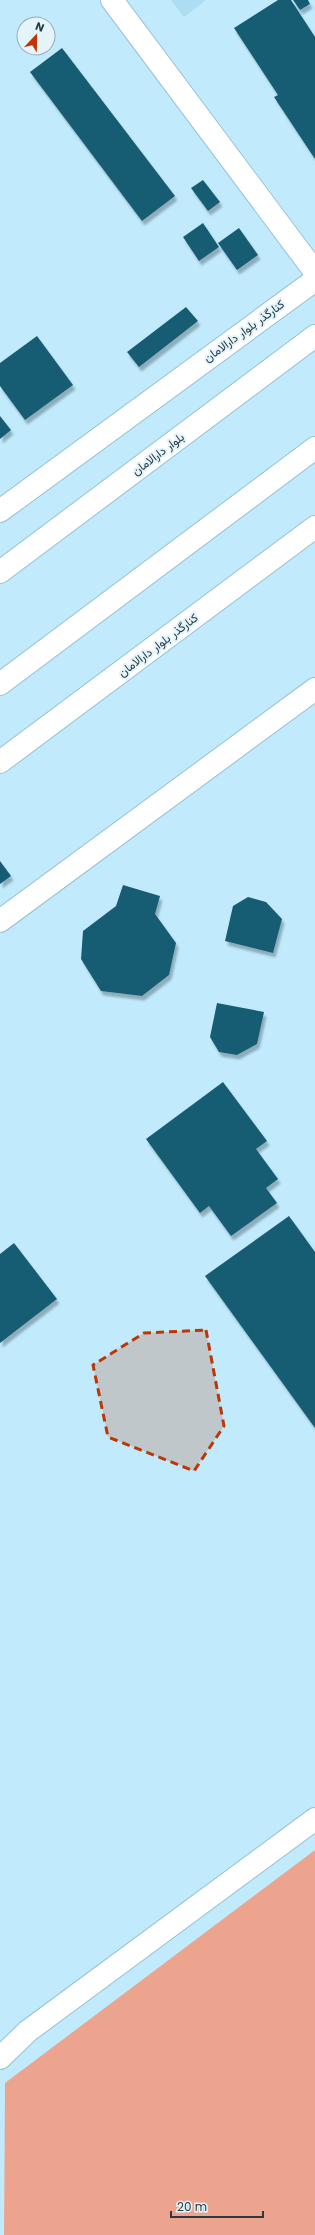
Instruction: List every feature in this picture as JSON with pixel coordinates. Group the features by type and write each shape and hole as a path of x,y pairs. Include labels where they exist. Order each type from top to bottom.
{"street":[{"path":"112,0 315,272"},
{"name":"کنارگذر بلوار دارالامان","path":"0,510 315,280"},
{"name":"بلوار دارالامان","path":"0,572 315,336"},
{"path":"0,684 315,448"},
{"name":"کنارگذر بلوار دارالامان","path":"0,762 315,527"},
{"path":"0,921 315,689"},
{"path":"0,2058 28,2030 315,1819"}],"highlighted area":[{"path":"206,1330 224,1426 194,1471 108,1437 93,1365 144,1333"}],"shaded area":[{"path":"171,0 206,0 184,17"},
{"path":"315,1850 315,2235 4,2235 5,2083"}],"building":[{"path":"278,0 291,0 315,37 315,159 274,97 278,95 234,28"},
{"path":"293,0 308,0 310,4 300,10"},
{"path":"62,48 175,196 142,221 30,72 51,56 56,56 56,52"},
{"path":"203,180 220,202 208,211 191,188"},
{"path":"203,223 219,247 199,261 183,237"},
{"path":"239,228 258,255 237,270 218,243"},
{"path":"186,307 198,321 139,367 127,352"},
{"path":"37,336 73,385 25,420 0,386 0,363"},
{"path":"0,416 11,430 0,439"},
{"path":"0,861 11,876 0,884"},
{"path":"123,885 160,896 155,914 176,943 169,975 142,996 101,991 81,959 83,931 116,906"},
{"path":"248,897 266,902 282,919 273,953 225,941 233,906"},
{"path":"217,1003 264,1012 257,1044 237,1055 219,1052 210,1037"},
{"path":"223,1082 267,1141 256,1149 278,1179 266,1188 277,1203 231,1236 209,1206 200,1213 146,1139"},
{"path":"289,1216 315,1252 315,1428 205,1276"},
{"path":"14,1243 57,1299 0,1343 0,1254"}]}
